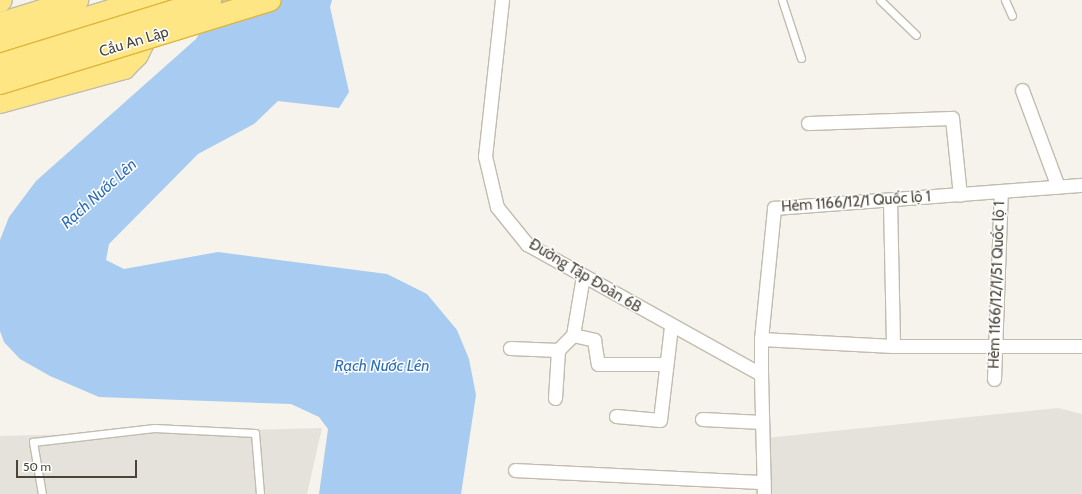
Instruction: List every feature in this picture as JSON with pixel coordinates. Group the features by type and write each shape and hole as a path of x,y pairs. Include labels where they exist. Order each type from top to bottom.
{"highway":[{"path":"0,24 77,0"},
{"path":"0,45 146,0"},
{"path":"0,102 124,68 137,55 164,0"},
{"name":"Cầu An Lập","path":"0,65 210,0"},
{"name":"Cầu An Lập","path":"0,83 269,0"}],"street":[{"name":"Đường Tập Đoàn 6B","path":"502,0 485,156 497,207 527,244 671,327 761,374"},
{"path":"1022,90 1058,187"},
{"path":"808,122 952,118 960,195"},
{"name":"Hẻm 1166/12/1 Quốc lộ 1","path":"761,374 761,339 774,208 1082,185"},
{"name":"Hẻm 1166/12/1/51 Quốc lộ 1","path":"994,379 998,345 1001,192"},
{"path":"890,200 893,346"},
{"path":"555,398 558,350 573,335 583,276"},
{"path":"616,416 660,420 664,364 671,327"},
{"path":"573,335 594,340 598,364 664,364"},
{"path":"761,339 893,346 1082,346"},
{"path":"510,348 558,350"},
{"path":"515,470 764,488 761,374"},
{"path":"702,419 762,422"}],"lane":[{"path":"782,0 801,58"},
{"path":"880,0 916,35"},
{"path":"1005,0 1012,16"},
{"path":"42,494 33,442 154,428 255,434 260,494"}],"shaded area":[{"path":"1058,408 1082,414 1082,494 755,494 766,438"},
{"path":"322,428 307,494 0,494 0,436"}],"water":[{"name":"Rạch Nước Lên","path":"220,0 332,0 330,7 349,92 339,108 278,101 254,124 198,154 109,244 106,260 124,269 218,252 387,274 427,294 457,330 469,359 476,395 461,494 319,494 328,429 319,417 291,404 99,397 50,376 20,359 4,342 0,331 0,240 9,217 36,181 196,39"}]}
